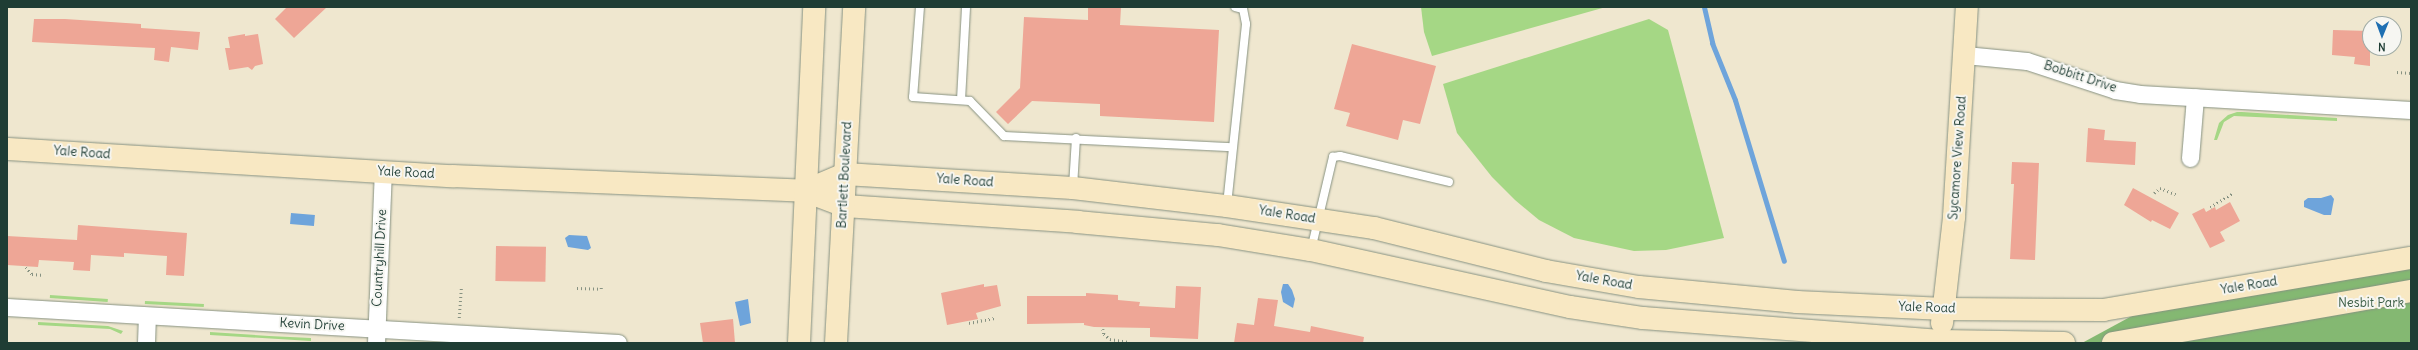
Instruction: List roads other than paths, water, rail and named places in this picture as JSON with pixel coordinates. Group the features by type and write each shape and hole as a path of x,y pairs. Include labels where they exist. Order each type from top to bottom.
{"main road":[{"path":"799,343 814,7"},
{"name":"Bartlett Boulevard","path":"836,343 845,206 845,174 854,7"},
{"name":"Sycamore View Road","path":"1940,342 1954,217 1968,7"},
{"name":"Yale Road","path":"7,149 383,172 805,192 845,206 1077,222 1218,235 1311,250 1570,307 1643,318 1940,342 2064,343"},
{"name":"Yale Road","path":"805,192 845,174 1073,188 1227,206 1374,228 1546,271 1639,287 1797,302 1944,309 2103,310 2411,258"},
{"path":"2113,343 2411,292"}],"street":[{"name":"Bobbitt Drive","path":"1965,55 2027,61 2115,90 2195,97 2411,110"},
{"path":"2190,158 2195,97"},
{"name":"Countryhill Drive","path":"376,336 383,172"},
{"name":"Kevin Drive","path":"7,307 147,316 376,336 618,343"},
{"path":"146,343 147,316"}],"lane":[{"path":"920,7 913,96 970,101 1004,136 1076,138 1232,147"},
{"path":"961,100 966,7"},
{"path":"1227,206 1246,24 1241,8"},
{"path":"1073,188 1076,138"},
{"path":"1311,250 1317,219 1333,157 1340,156 1450,182"}],"water":[{"path":"2331,195 2334,199 2331,215 2324,215 2304,207 2304,201 2308,198 2321,198"},
{"path":"291,213 315,215 314,226 290,224"},
{"path":"569,235 587,236 591,248 588,250 568,247 565,238"},
{"path":"1283,284 1288,284 1292,290 1295,299 1293,308 1283,302 1281,292"},
{"path":"748,299 751,323 740,326 735,302"}],"waterway":[{"path":"1704,7 1712,43 1735,100 1784,261"}],"park label":[{"name":"Nesbit Park","path":"2371,303"}]}
